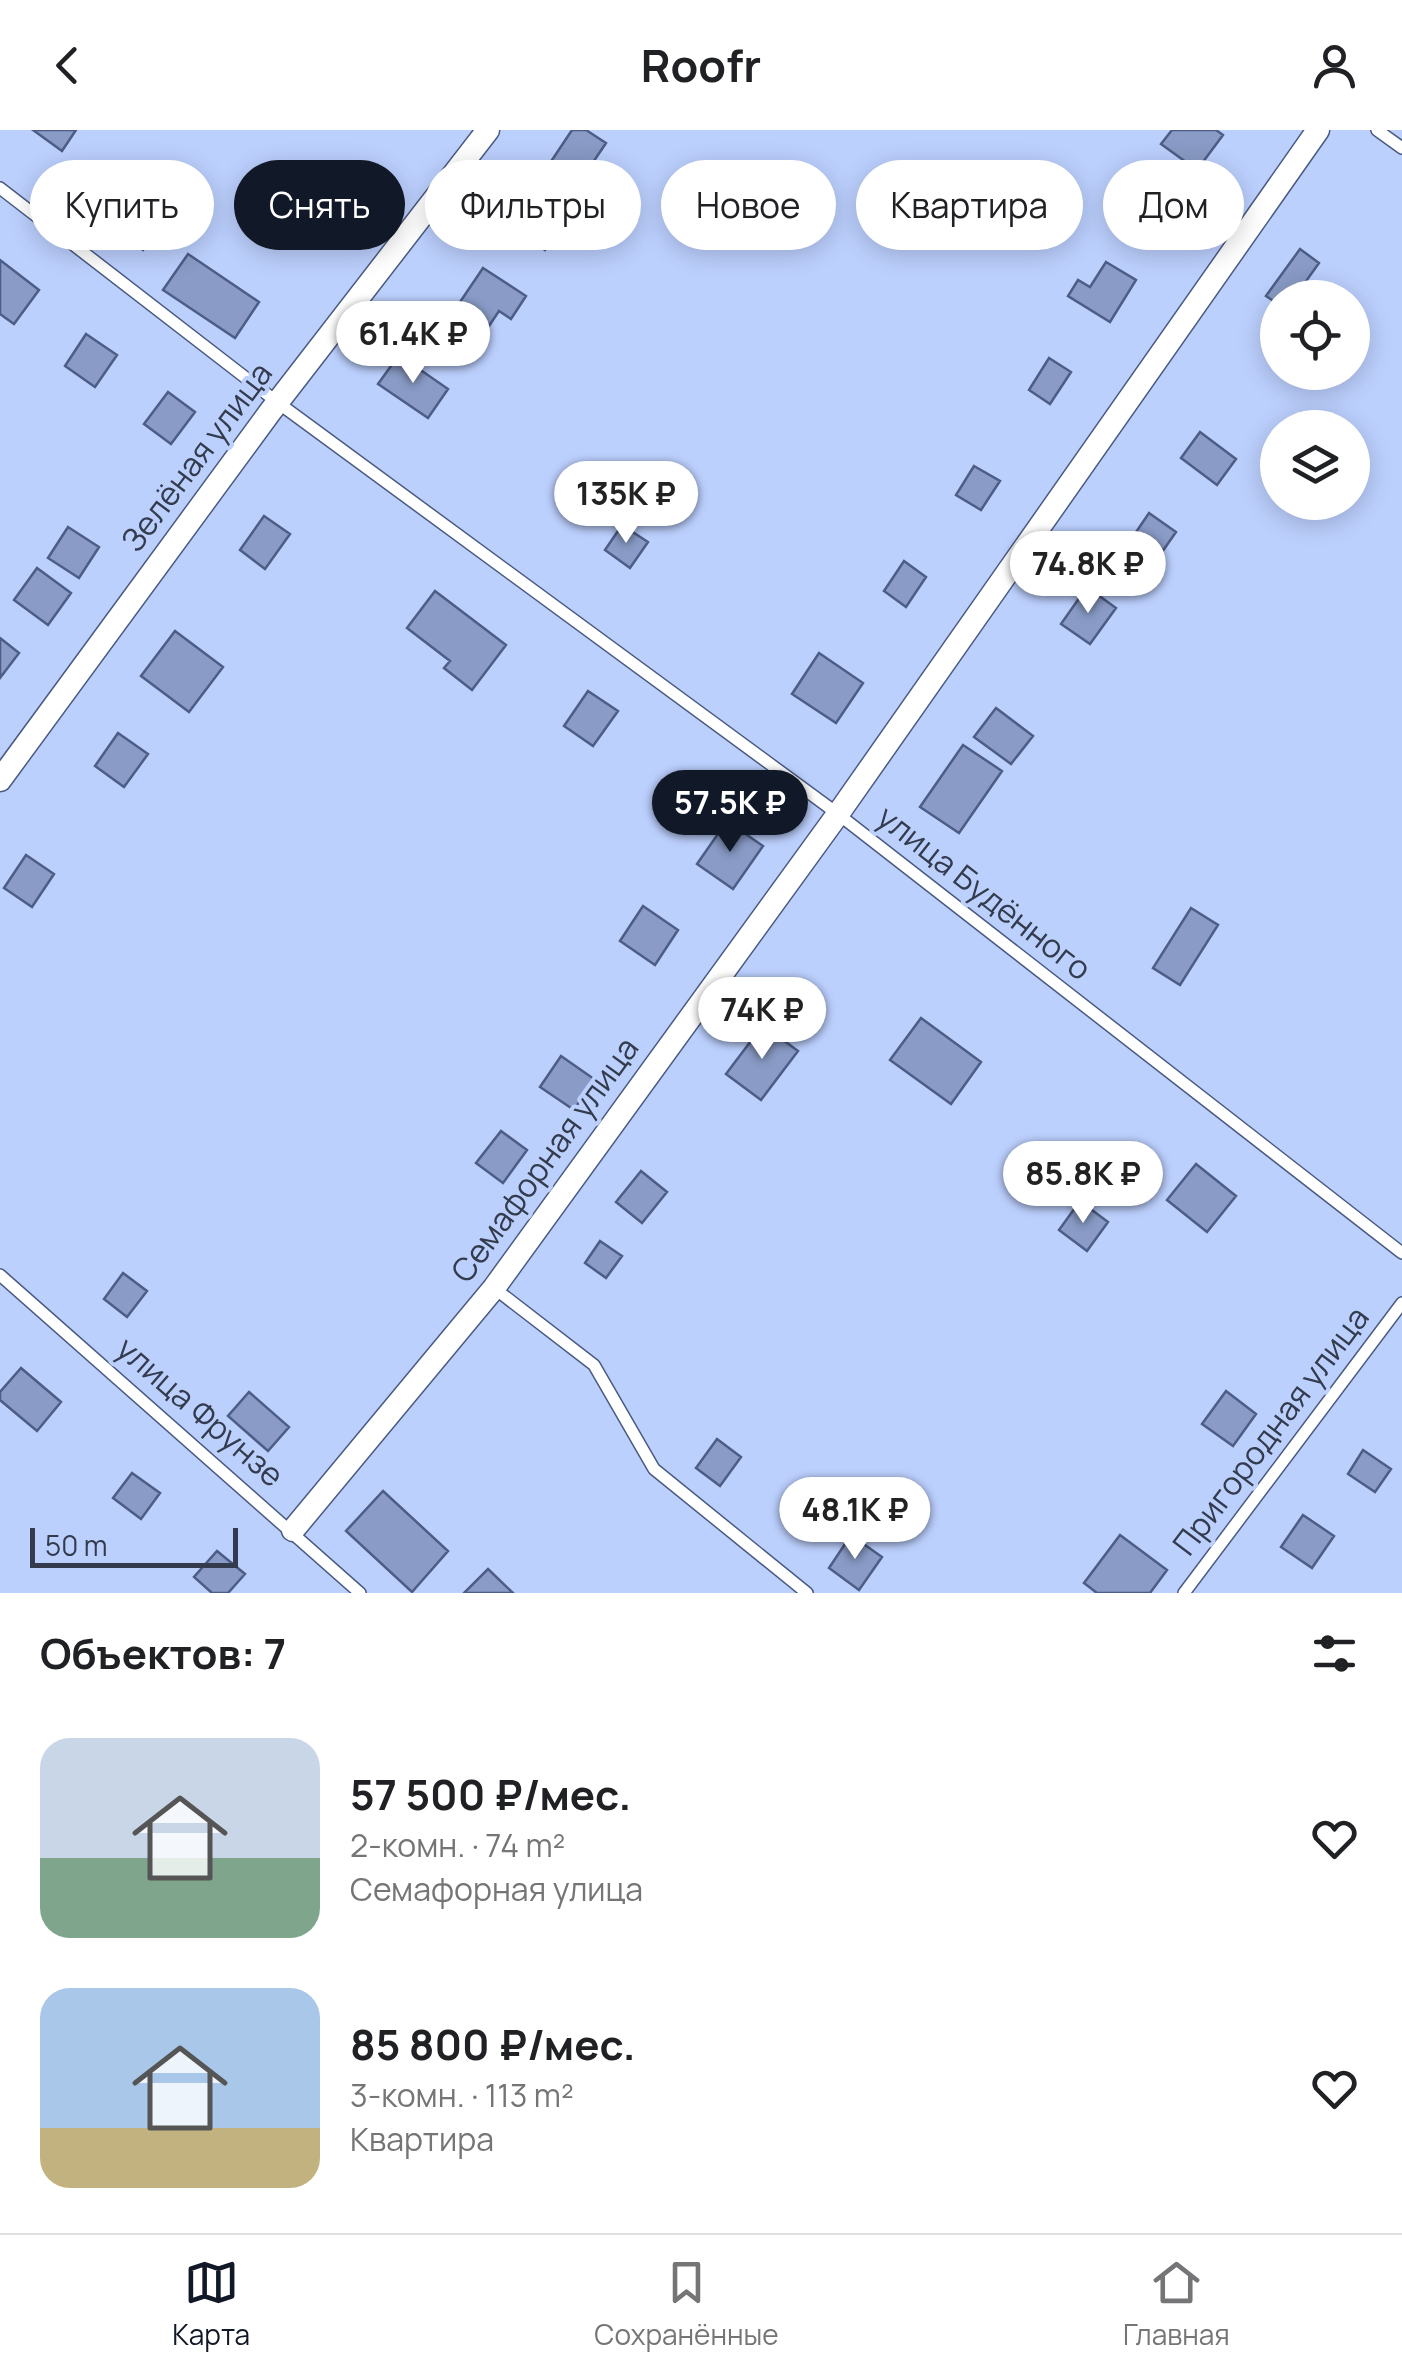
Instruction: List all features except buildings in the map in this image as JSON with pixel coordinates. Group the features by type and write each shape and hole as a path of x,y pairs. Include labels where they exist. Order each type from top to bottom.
{"street":[{"name":"Зелёная улица","path":"0,780 277,402 488,130"},
{"name":"Семафорная улица","path":"292,1530 494,1288 838,814 1318,130"}],"lane":[{"path":"1377,130 1402,148"},
{"name":"улица Будённого","path":"0,188 277,402 838,814 1402,1253"},
{"name":"улица Фрунзе","path":"0,1276 360,1593"},
{"path":"494,1288 594,1365 654,1469 807,1593"},
{"name":"Пригородная улица","path":"1184,1593 1402,1303"}]}
